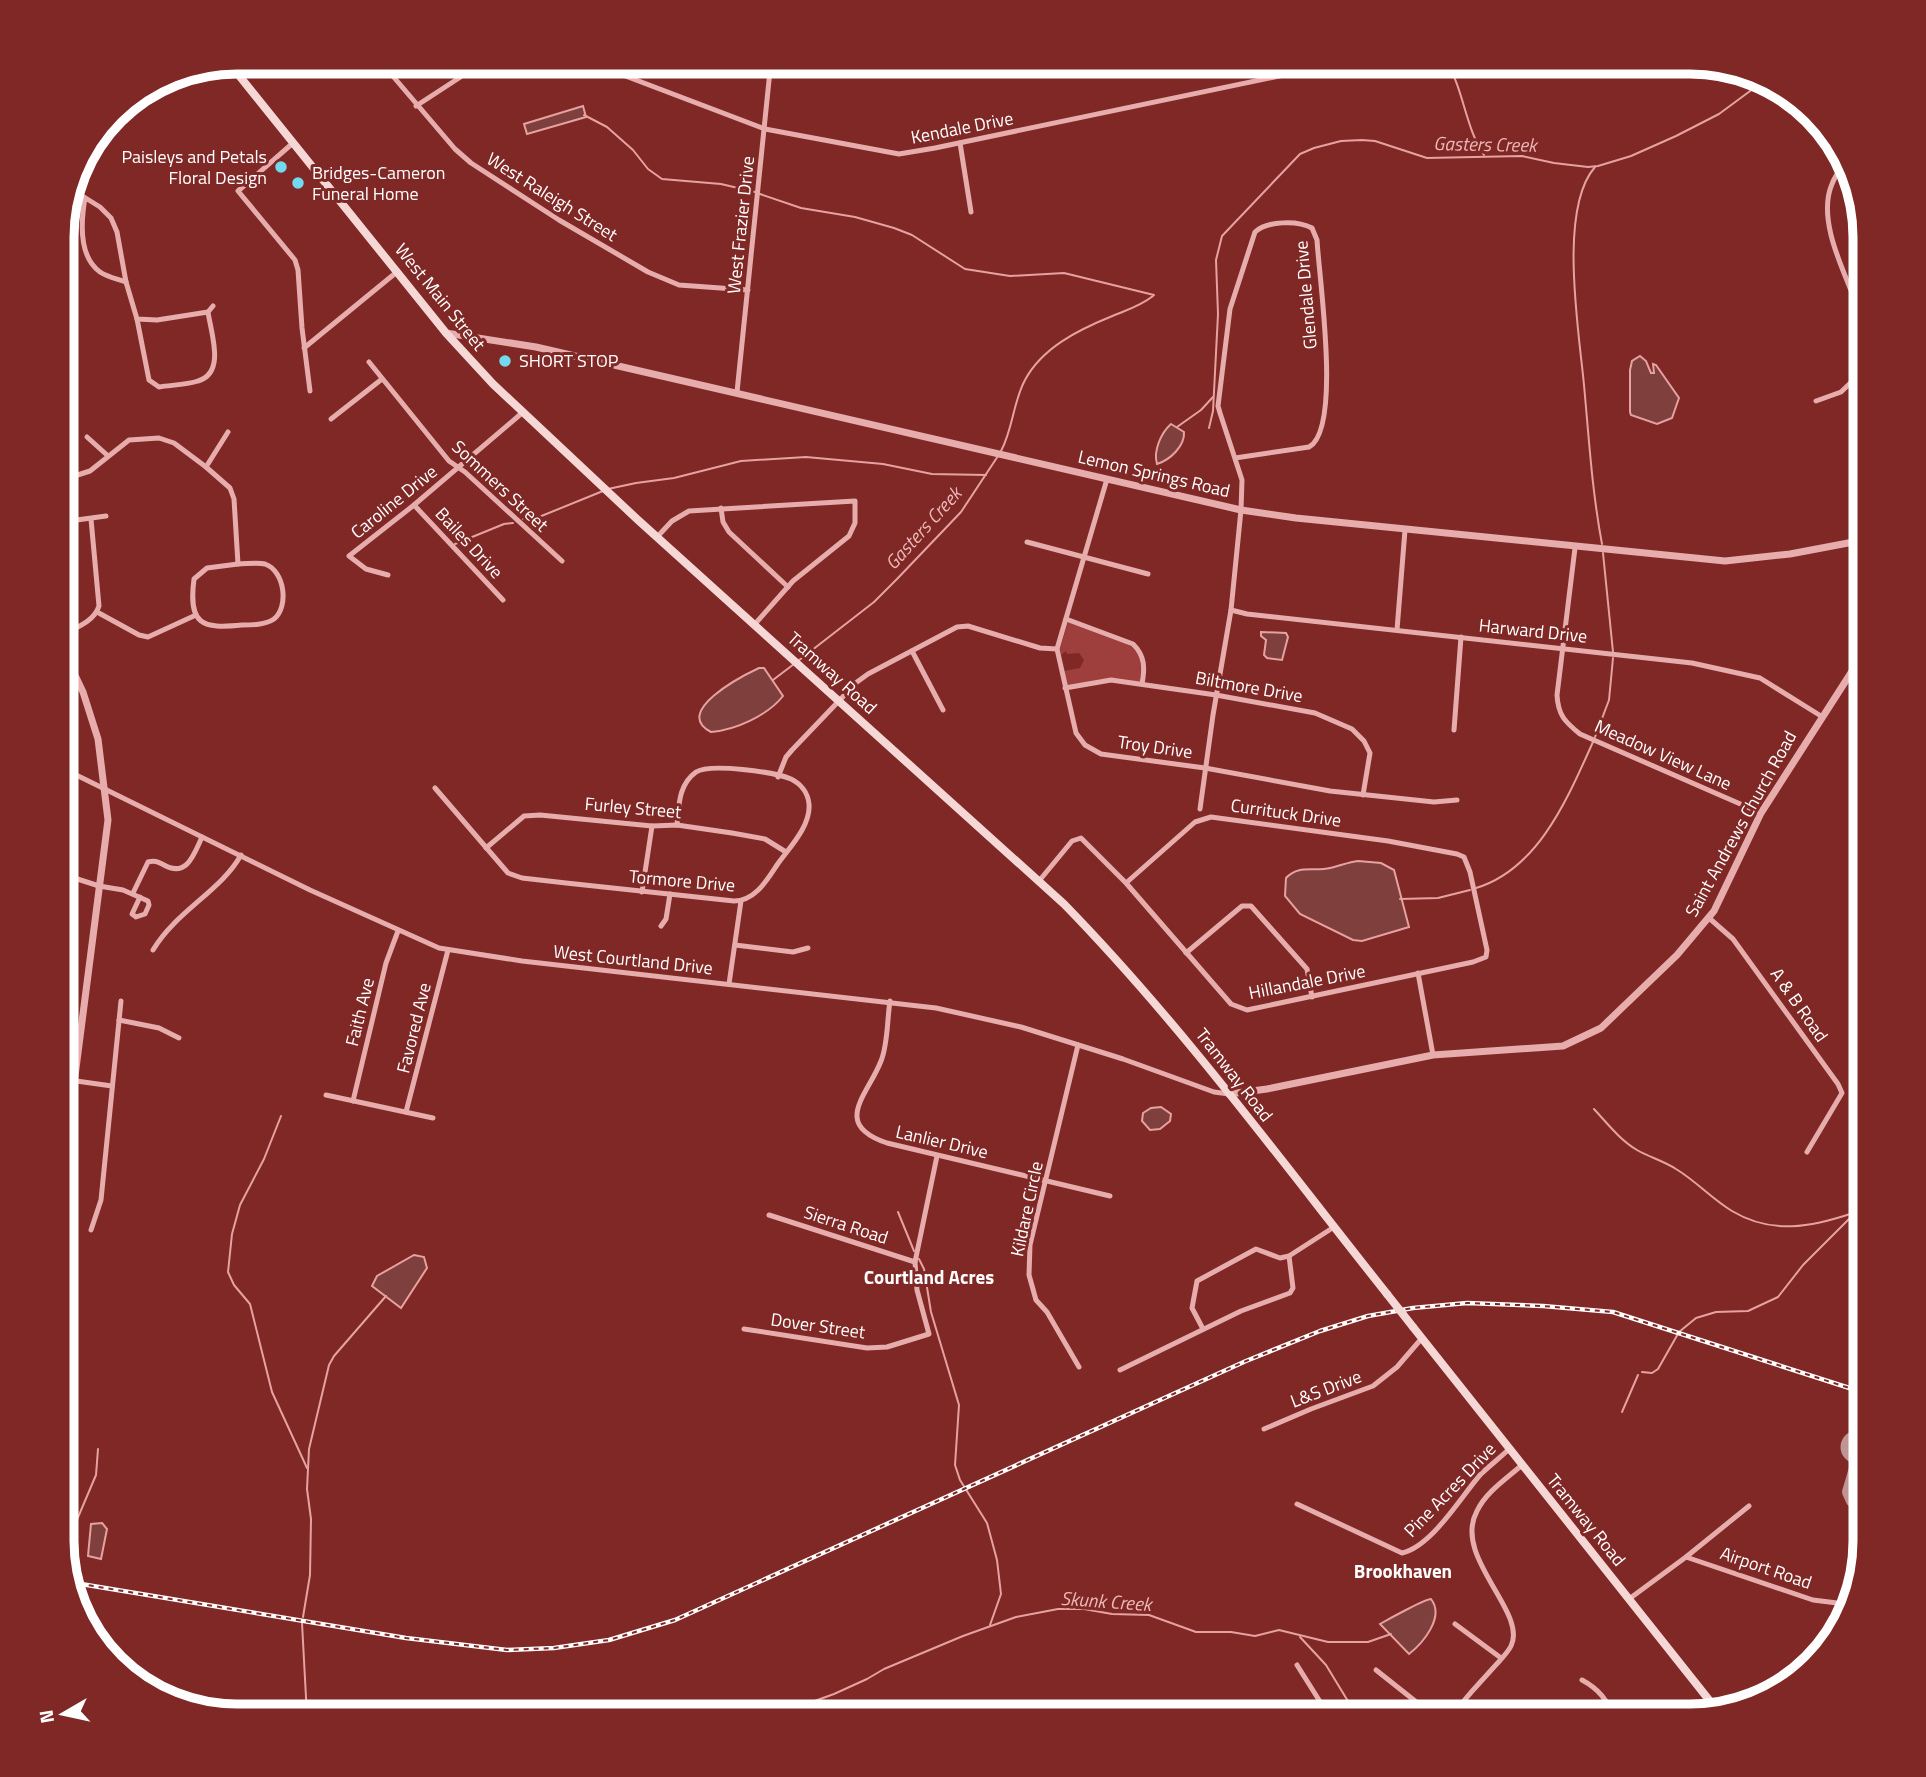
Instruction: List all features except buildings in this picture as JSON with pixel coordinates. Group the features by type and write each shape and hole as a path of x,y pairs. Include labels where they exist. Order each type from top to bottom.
{"main road":[{"name":"West Main Street","path":"238,74 446,333 522,413 650,531"},
{"name":"Tramway Road","path":"650,531 1039,881 1122,964 1171,1020 1710,1702"}],"street":[{"name":"West Raleigh Street","path":"390,74 440,133 471,163 570,227 648,272 679,285 748,290"},
{"path":"416,106 465,74"},
{"name":"Kendale Drive","path":"621,74 765,128 899,154 1289,74"},
{"name":"West Frazier Drive","path":"737,393 770,74"},
{"path":"293,143 238,191 295,260 301,289 304,348 310,391"},
{"path":"960,143 971,212"},
{"path":"1839,172 1831,186 1827,208 1828,225 1852,292"},
{"path":"79,194 100,207 111,218 117,232 149,380 159,387 199,381 211,375 215,363 208,312"},
{"path":"85,198 81,219 87,255 100,272 126,282"},
{"name":"Glendale Drive","path":"1200,809 1231,610 1241,510 1242,480 1218,406 1230,309 1255,232 1266,226 1303,223 1312,228 1317,240 1328,396 1323,429 1317,441 1309,447 1235,458"},
{"path":"304,348 398,271"},
{"path":"137,319 157,320 208,312 213,306"},
{"name":"Lemon Springs Road","path":"446,333 536,347 1241,510 1575,548 1726,561 1790,554 1852,542"},
{"name":"Sommers Street","path":"369,362 449,461 562,561"},
{"path":"331,419 382,379"},
{"path":"1816,401 1841,392 1852,381"},
{"name":"Caroline Drive","path":"388,575 366,569 349,556 414,505 522,413"},
{"path":"206,467 228,432"},
{"path":"87,437 107,455"},
{"path":"74,476 90,471 129,440 159,438 174,443 226,483 232,494 239,564"},
{"name":"Troy Drive","path":"1107,479 1057,649 1076,733 1092,751 1330,791 1434,802 1457,800"},
{"path":"657,537 683,513 721,508 855,501 855,523 849,536 788,587 754,624"},
{"name":"Bailes Drive","path":"414,505 503,600"},
{"path":"721,508 723,522 729,532 788,587"},
{"path":"74,521 106,516"},
{"path":"74,629 86,623 97,612 99,593 91,519"},
{"path":"1397,630 1405,530"},
{"path":"1027,542 1147,574"},
{"name":"Meadow View Lane","path":"1575,548 1557,695 1558,709 1564,722 1580,734 1761,813"},
{"path":"265,564 280,578 282,609 276,617 261,624 215,628 196,615 194,579 207,568 265,564"},
{"name":"Harward Drive","path":"1231,610 1726,669 1760,678 1821,716"},
{"path":"97,612 139,635 148,636 196,615"},
{"path":"1066,619 1133,643 1145,665 1142,684"},
{"path":"778,776 786,757 868,674 957,627 968,626 1032,645 1057,649"},
{"path":"1454,730 1461,637"},
{"path":"912,651 943,710"},
{"name":"Saint Andrews Church Road","path":"1229,1094 1267,1089 1433,1055 1563,1046 1582,1039 1615,1017 1677,955 1709,918 1761,813 1852,670"},
{"path":"74,675 91,714 98,739 107,829 74,1081 112,1086"},
{"name":"Biltmore Drive","path":"1065,688 1102,681 1142,684 1315,713 1353,729 1364,741 1370,753 1363,795"},
{"name":"Tormore Drive","path":"435,788 508,873 523,878 741,901 753,895 802,830 809,804 804,789 791,779 716,767 698,771 685,784 680,798 677,825"},
{"name":"West Courtland Drive","path":"74,774 398,931 448,950 522,961 890,1001 967,1014 1077,1045 1214,1092 1229,1094"},
{"name":"Furley Street","path":"486,848 524,816 565,816 652,826 677,825 765,839 786,852"},
{"name":"Currituck Drive","path":"1126,884 1195,822 1211,817 1388,841 1464,858"},
{"path":"642,892 652,826"},
{"path":"133,893 148,862 155,861 173,869 185,867 202,837"},
{"name":"Hillandale Drive","path":"1039,881 1072,841 1081,838 1126,884 1231,1004 1247,1010 1486,957 1473,885 1464,858"},
{"path":"153,950 171,925 225,876 241,855"},
{"path":"74,878 124,890 140,897"},
{"path":"661,926 666,919 670,894"},
{"path":"729,984 741,901"},
{"path":"1186,953 1242,906 1251,906 1307,969 1312,997"},
{"name":"A & B Road","path":"1709,918 1733,939 1756,967 1842,1093 1807,1152"},
{"name":"Faith Ave","path":"353,1101 388,954 398,931"},
{"path":"735,945 793,952 808,948"},
{"name":"Favored Ave","path":"406,1112 448,950"},
{"path":"1418,973 1433,1055"},
{"path":"91,1230 100,1200 121,1000"},
{"name":"Lanlier Drive","path":"890,1001 883,1058 858,1105 857,1118 863,1131 874,1139 937,1156 1110,1196"},
{"path":"119,1020 159,1028 179,1038"},
{"name":"Kildare Circle","path":"1077,1045 1028,1260 1031,1287 1036,1300 1047,1312 1079,1367"},
{"path":"326,1095 433,1118"},
{"path":"915,1262 937,1156"},
{"name":"Sierra Road","path":"769,1215 915,1262"},
{"path":"1203,1329 1192,1308 1197,1281 1256,1249 1280,1258 1289,1256 1334,1227"},
{"path":"1120,1370 1241,1311 1290,1293 1293,1288 1289,1256"},
{"name":"Dover Street","path":"744,1329 867,1348 887,1347 929,1334 916,1290 915,1262"},
{"name":"L&S Drive","path":"1264,1429 1373,1386 1397,1367 1422,1338"},
{"name":"Pine Acres Drive","path":"1297,1504 1402,1553 1414,1550 1458,1507 1480,1475 1509,1449"},
{"path":"1462,1704 1511,1646 1514,1630 1475,1549 1471,1531 1475,1513 1487,1496 1522,1465"},
{"name":"Airport Road","path":"1629,1600 1749,1506"},
{"name":"Airport Road","path":"1686,1557 1813,1600 1837,1603"},
{"path":"1455,1624 1502,1658"},
{"path":"1297,1665 1321,1704"},
{"path":"1376,1670 1419,1704"},
{"path":"1582,1680 1594,1686 1607,1704"}],"shaded area":[{"path":"583,106 586,117 527,134 524,124"},
{"path":"1640,356 1646,361 1651,373 1654,373 1653,364 1656,365 1679,398 1672,418 1657,424 1631,415 1630,412 1630,370 1632,361"},
{"path":"1171,424 1184,432 1184,437 1172,456 1157,464 1159,442"},
{"path":"1068,622 1131,646 1140,663 1140,682 1101,679 1067,686 1064,671 1080,668 1084,660 1079,653 1067,654 1066,651 1061,655 1060,649"},
{"path":"1261,632 1286,633 1288,637 1282,660 1264,655 1266,640 1261,636"},
{"path":"759,668 764,668 783,696 777,703 751,720 731,728 711,732 701,724 700,715 714,695"},
{"path":"1358,861 1381,863 1394,870 1409,927 1362,941 1353,940 1300,914 1285,896 1286,878 1296,871 1324,869"},
{"path":"1161,1107 1171,1114 1170,1121 1160,1129 1150,1130 1142,1121 1143,1113 1151,1108"},
{"path":"414,1255 424,1257 427,1268 401,1308 372,1286 377,1276"},
{"path":"102,1523 107,1529 101,1559 88,1556 91,1524"},
{"path":"1431,1599 1435,1606 1434,1621 1426,1637 1409,1654 1380,1624"}],"waterway":[{"path":"1453,74 1473,133 1484,155"},
{"name":"Gasters Creek","path":"1209,428 1213,411 1218,314 1216,260 1222,236 1300,154 1341,141 1362,140 1375,141 1427,158 1522,156 1554,163 1598,166 1631,156 1676,136 1719,114 1755,87"},
{"path":"584,115 607,127 633,150 648,169 662,179 721,184 755,192"},
{"path":"1595,167 1584,186 1577,211 1574,272 1591,465 1602,544"},
{"path":"760,194 801,208 855,217 894,228 912,235 965,269 1010,276 1064,273 1154,295"},
{"name":"Gasters Creek","path":"1001,451 1021,388 1041,358 1074,334 1153,296"},
{"path":"1177,427 1201,410 1213,397"},
{"name":"Gasters Creek","path":"798,661 874,602 897,579 961,512 998,456"},
{"path":"608,489 674,478 741,461 806,457 883,464 932,474 986,475"},
{"path":"523,519 534,519 603,491"},
{"path":"455,544 504,524 513,523"},
{"path":"1603,553 1613,652"},
{"path":"1595,737 1609,700 1613,658"},
{"name":"Gasters Creek","path":"773,680 794,664"},
{"path":"1476,888 1498,879 1534,848 1562,807 1593,742"},
{"path":"1400,899 1438,898 1470,890"},
{"path":"1594,1109 1631,1146 1676,1169 1747,1219 1777,1226 1792,1226 1822,1222 1853,1213"},
{"path":"281,1116 264,1159 240,1205 232,1234 228,1272 234,1285 250,1304 272,1392 307,1468"},
{"path":"898,1212 914,1251"},
{"path":"1642,1372 1652,1373 1658,1369 1679,1332 1696,1318 1716,1312 1748,1311 1778,1297 1803,1265 1853,1215"},
{"path":"919,1259 924,1269 931,1312 959,1405 955,1465 960,1480 987,1523 997,1560 1001,1594 990,1625"},
{"path":"303,1617 310,1575 311,1519 307,1489 309,1449 329,1365 386,1296"},
{"path":"1622,1412 1638,1375"},
{"path":"74,1527 96,1475 98,1449"},
{"name":"Skunk Creek","path":"806,1704 963,1636 1016,1617 1058,1609 1149,1615 1196,1632 1231,1632 1255,1636 1279,1630 1328,1642 1368,1642 1391,1634"},
{"path":"302,1623 306,1704"},
{"path":"1300,1637 1326,1665 1350,1704"}],"taxiway":[{"path":"1853,1475 1848,1492 1853,1501"}],"railway":[{"path":"80,1584 406,1638 507,1650 554,1648 609,1640 675,1620 1246,1361 1320,1331 1368,1316 1413,1308 1467,1303 1613,1312 1853,1389"}],"place":[{"name":"Paisleys and Petals Floral Design","path":"281,167"},
{"name":"Bridges-Cameron Funeral Home","path":"298,183"},
{"name":"SHORT STOP","path":"505,361"}],"district":[{"name":"Courtland Acres","path":"929,1277"},
{"name":"Brookhaven","path":"1403,1571"}]}
